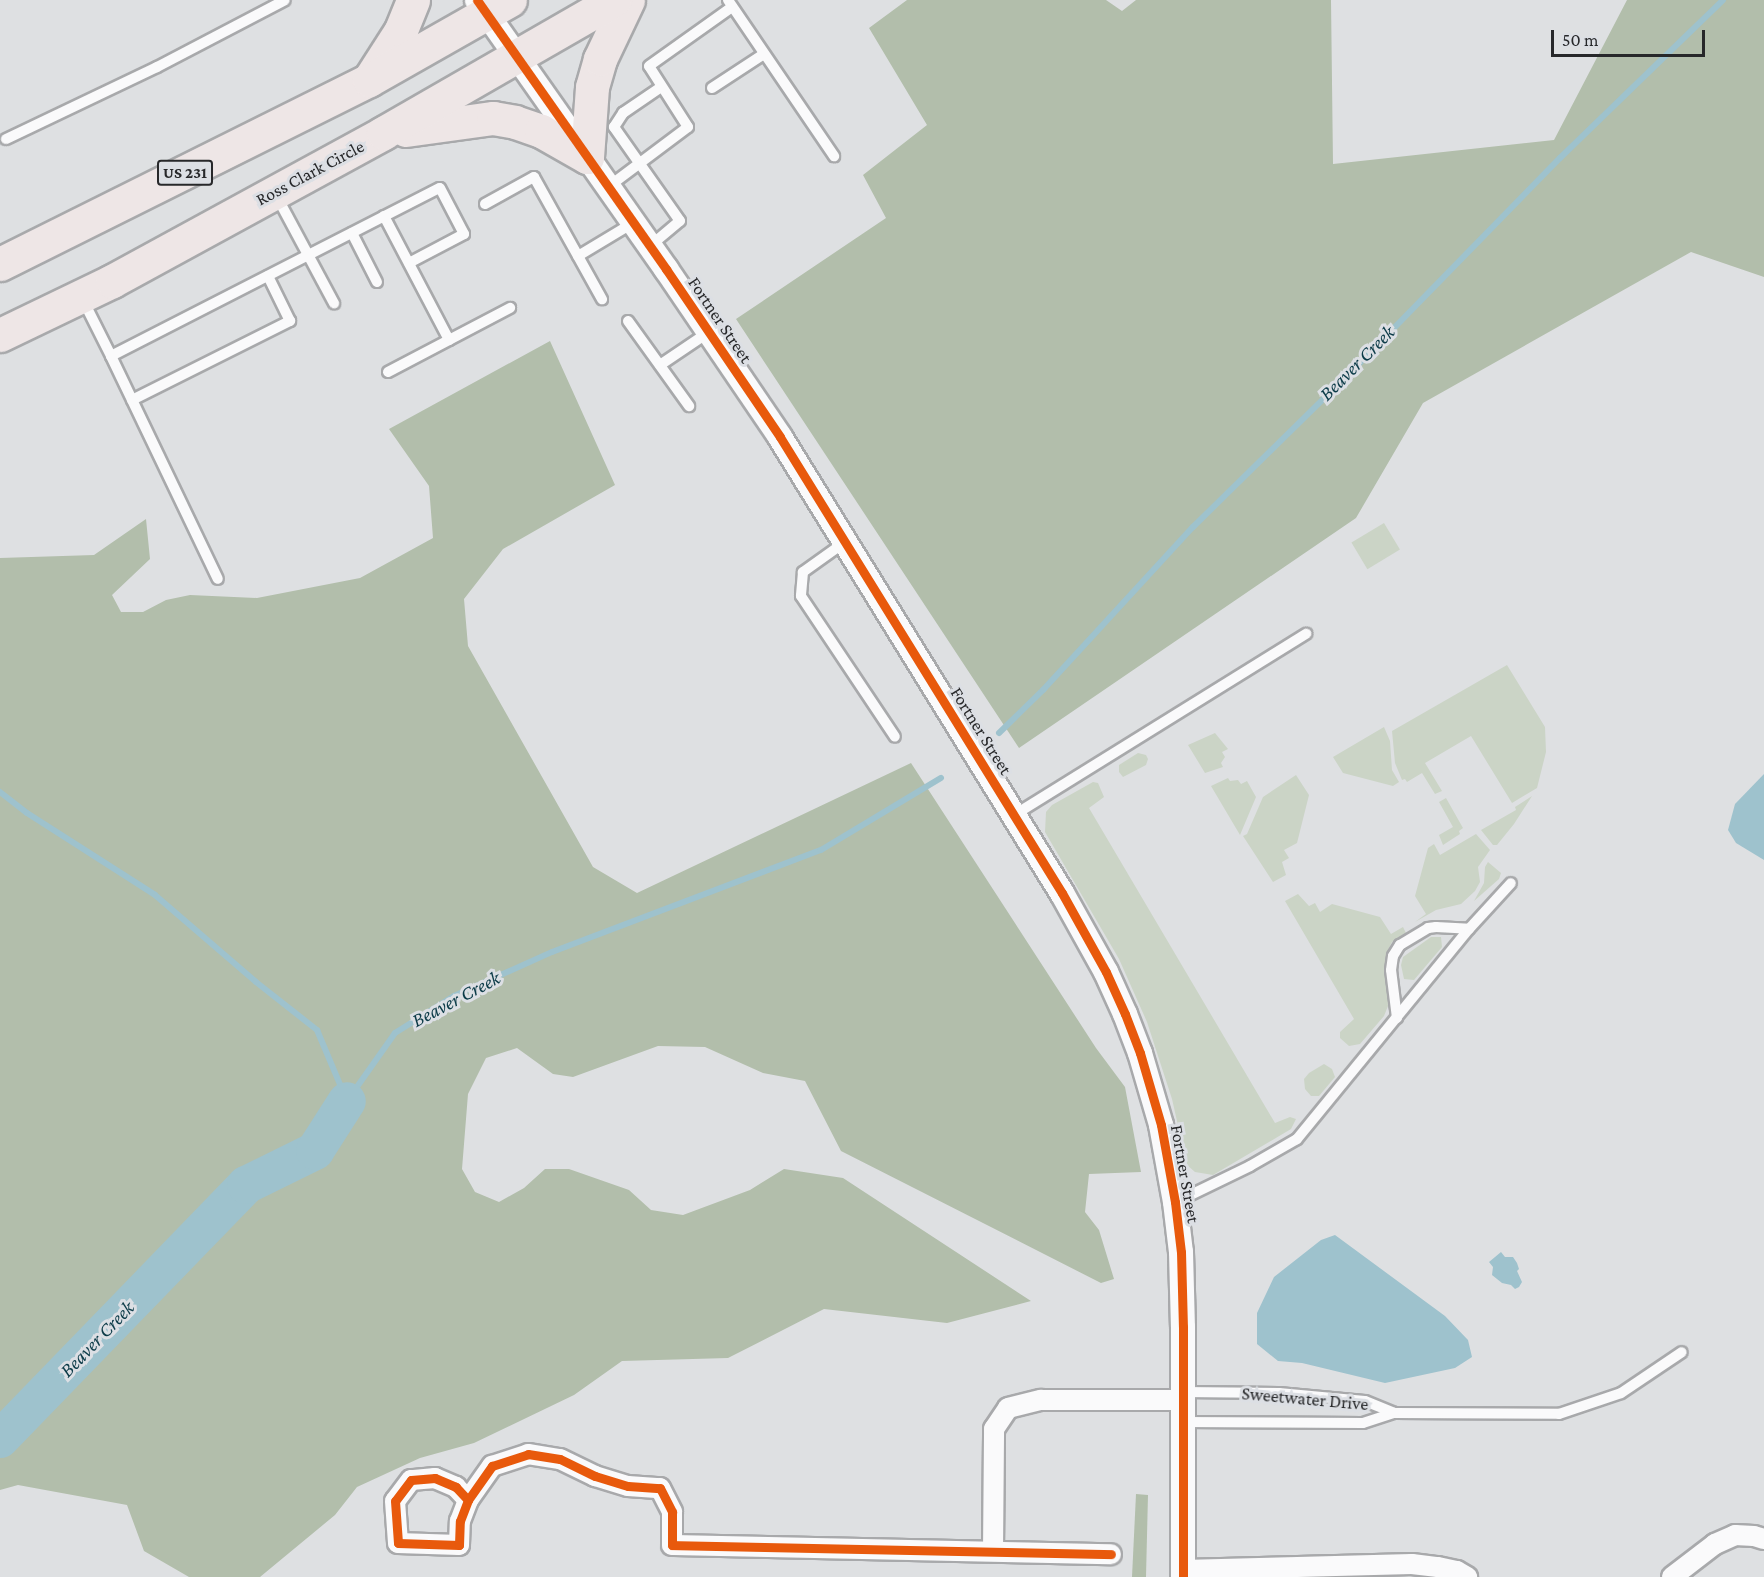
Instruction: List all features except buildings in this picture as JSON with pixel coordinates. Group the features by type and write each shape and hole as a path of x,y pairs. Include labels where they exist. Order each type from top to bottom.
{"highway":[{"path":"369,80 401,30 412,0"},
{"name":"Ross Clark Circle","path":"0,335 81,297 383,133 614,0"},
{"path":"383,133 493,118 515,122 541,131 587,157 592,87 600,59 628,0"},
{"name":"US 231","path":"0,264 369,80 491,4"}],"street":[{"name":"Fortner Street","path":"491,4 517,57 709,332 845,542 1084,931 1125,1014 1140,1053 1158,1116 1175,1202 1181,1263 1183,1573"},
{"path":"993,1551 994,1429 1008,1408 1041,1400 1183,1405"},
{"path":"468,1500 492,1466 528,1454 560,1459 595,1476 628,1486 660,1488 672,1512 672,1545 1111,1554"},
{"path":"1672,1577 1715,1544 1735,1535 1764,1539"},
{"path":"1183,1573 1412,1564 1457,1571 1467,1577"}],"lane":[{"path":"6,139 157,67 285,0"},
{"path":"608,187 688,127 649,66 730,3 834,156"},
{"path":"712,88 764,54"},
{"path":"650,246 680,221 638,165 614,127 623,113 661,87"},
{"path":"485,204 534,177 602,299"},
{"path":"111,356 440,188 464,234 409,263"},
{"path":"274,192 310,254 334,303"},
{"path":"384,216 449,340"},
{"path":"578,256 633,223"},
{"path":"352,233 377,282"},
{"path":"132,400 290,321 268,276"},
{"path":"81,297 218,579"},
{"path":"388,372 510,308"},
{"path":"628,321 688,406"},
{"path":"660,365 709,332"},
{"path":"845,542 803,572 801,596 895,737"},
{"path":"1014,815 1305,634"},
{"path":"1175,1202 1250,1166 1297,1139 1469,929 1511,883"},
{"path":"1397,1018 1391,970 1393,956 1400,945 1436,927 1469,929"},
{"path":"1394,1413 1559,1414 1622,1393 1682,1352"},
{"name":"Sweetwater Drive","path":"1183,1405 1279,1393 1365,1401 1394,1413"},
{"name":"Sweetwater Drive","path":"1183,1405 1363,1423 1394,1413"}],"green space":[{"path":"907,0 1106,0 1122,11 1136,0 1331,0 1333,164 1554,140 1627,0 1764,0 1764,277 1691,252 1423,403 1356,518 1019,748 736,319 886,218 863,175 927,125 869,28"},
{"path":"550,341 615,485 503,549 464,599 468,646 593,867 637,893 911,763 1096,1048 1125,1087 1141,1172 1089,1174 1085,1212 1099,1230 1114,1279 1101,1283 841,1151 805,1081 763,1073 705,1047 658,1046 573,1077 553,1074 517,1048 486,1058 468,1094 462,1169 475,1192 499,1202 524,1188 545,1169 569,1169 629,1190 651,1210 683,1215 750,1190 784,1169 843,1178 1031,1301 947,1323 824,1309 728,1358 622,1361 574,1395 474,1443 420,1458 357,1487 335,1515 260,1577 189,1577 144,1551 127,1505 18,1485 0,1490 0,558 94,555 146,519 150,559 112,595 121,612 143,612 166,600 190,595 257,598 360,578 433,538 429,486 389,429"},
{"path":"1384,523 1400,550 1367,569 1351,543"},
{"path":"1507,665 1545,727 1546,752 1537,788 1512,803 1471,736 1425,763 1442,791 1435,794 1422,773 1407,782 1405,779 1402,780 1395,763 1392,731"},
{"path":"1384,727 1390,741 1392,770 1399,782 1393,786 1343,773 1333,757"},
{"path":"1215,733 1228,749 1222,752 1225,757 1221,763 1223,767 1205,773 1188,745"},
{"path":"1138,753 1146,755 1148,759 1146,765 1123,777 1119,772 1119,765"},
{"path":"1296,775 1309,795 1297,843 1284,850 1289,858 1282,862 1286,875 1273,882 1243,836 1247,834 1263,797"},
{"path":"1228,778 1230,781 1238,780 1241,784 1247,781 1256,797 1240,835 1211,786"},
{"path":"1093,782 1098,783 1104,797 1089,808 1275,1123 1290,1117 1296,1119 1291,1129 1213,1175 1195,1172 1187,1165 1172,1099 1147,1022 1119,959 1045,832 1046,812 1052,805"},
{"path":"1532,796 1514,824 1497,845 1493,845 1481,830 1516,810 1515,807"},
{"path":"1446,798 1463,828 1459,831 1460,834 1443,845 1439,835 1453,827 1439,802"},
{"path":"1476,834 1490,850 1478,867 1480,882 1475,891 1461,904 1436,910 1415,922 1426,914 1415,896 1428,848 1434,844 1440,855"},
{"path":"1488,862 1501,873 1499,879 1474,901 1484,883 1485,867"},
{"path":"1298,894 1309,906 1315,903 1320,912 1332,904 1380,917 1391,934 1403,927 1406,933 1392,942 1386,954 1388,1006 1384,1016 1360,1044 1349,1046 1340,1038 1340,1032 1354,1019 1285,901"},
{"path":"1431,937 1441,937 1442,947 1414,980 1404,979 1401,965 1403,957"},
{"path":"1324,1064 1332,1069 1335,1077 1319,1096 1311,1096 1305,1089 1304,1079"},
{"path":"1136,1494 1148,1495 1146,1577 1132,1577"}],"water":[{"path":"1764,774 1764,860 1736,843 1728,830 1735,804"},
{"path":"1335,1235 1445,1316 1468,1340 1472,1357 1455,1368 1385,1383 1302,1363 1278,1361 1257,1344 1257,1313 1274,1277 1321,1240"},
{"path":"1501,1252 1505,1257 1513,1257 1517,1263 1519,1269 1517,1271 1522,1282 1515,1289 1492,1275 1493,1267 1489,1262"}],"waterway":[{"name":"Beaver Creek","path":"999,733 1043,690 1193,527 1354,369 1560,158 1723,0"},
{"name":"Beaver Creek","path":"347,1101 395,1033 454,996 552,952 821,850 941,778"},
{"path":"0,792 27,813 155,895 256,982 317,1030 347,1101"},
{"name":"Beaver Creek","path":"0,1439 246,1185 315,1151 347,1101"}],"cycle path":[{"path":"477,0 666,269 780,437 1062,893 1106,972 1125,1014 1140,1053 1161,1125 1175,1202 1181,1252 1183,1577"},
{"path":"468,1500 456,1487 435,1478 411,1480 395,1501 398,1543 459,1545 460,1521 468,1500 492,1466 528,1454 560,1459 595,1476 628,1486 660,1488 672,1512 672,1545 1111,1554"}]}
